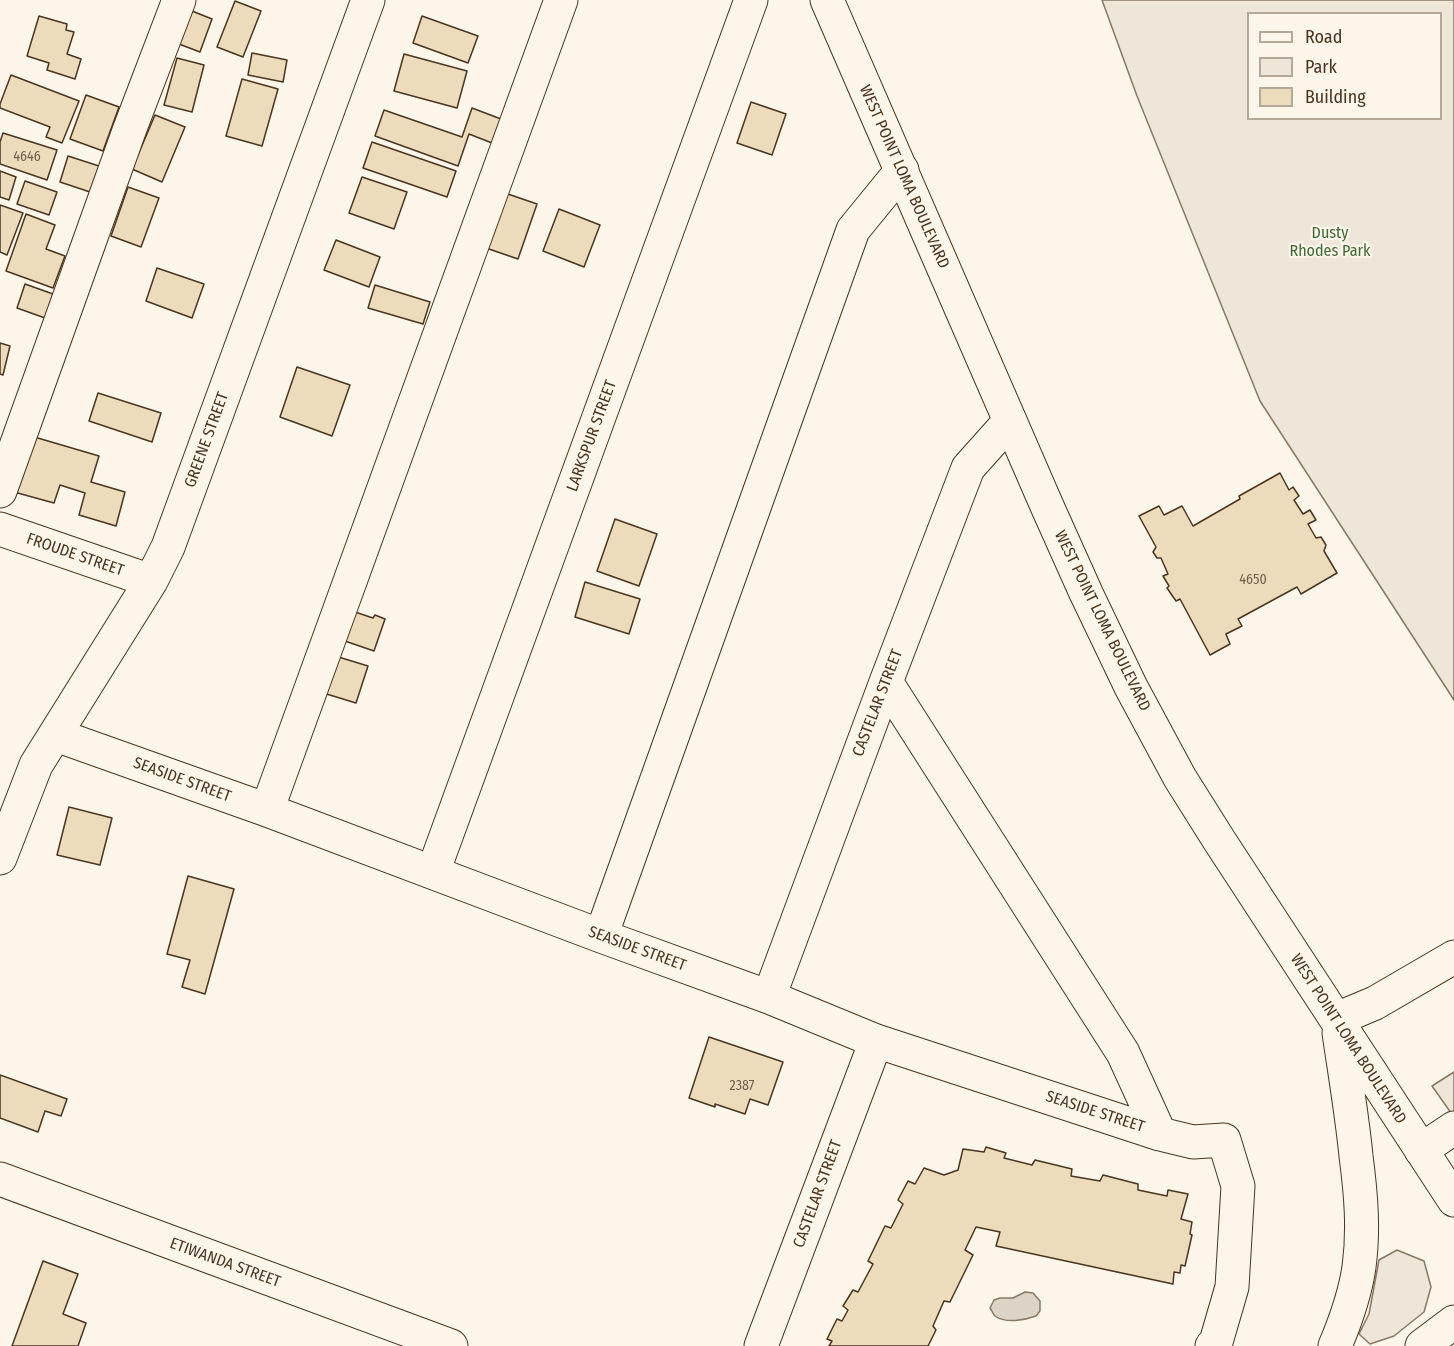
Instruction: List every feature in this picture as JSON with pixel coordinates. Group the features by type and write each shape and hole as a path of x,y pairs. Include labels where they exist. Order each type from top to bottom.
{"street":[{"path":"0,491 129,131 179,0"},
{"name":"GREENE STREET","path":"0,858 36,765 151,582 168,546 368,0"},
{"path":"267,810 561,0"},
{"name":"LARKSPUR STREET","path":"433,872 751,0"},
{"name":"WEST POINT LOMA BOULEVARD","path":"827,0 1010,422 1131,687 1219,840 1454,1200"},
{"path":"601,936 853,230 902,170"},
{"name":"CASTELAR STREET","path":"769,997 968,468 1010,422"},
{"name":"FROUDE STREET","path":"0,529 151,582"},
{"path":"886,682 1123,1053 1160,1134"},
{"name":"SEASIDE STREET","path":"56,735 267,810 769,997 876,1041 1160,1134 1193,1142 1224,1140 1238,1186 1232,1287 1216,1342 1212,1346"},
{"path":"1335,1346 1354,1292 1359,1267 1362,1212 1352,1118 1337,1019 1375,1003 1454,957"},
{"name":"CASTELAR STREET","path":"761,1346 876,1041"},
{"path":"1421,1150 1454,1128"},
{"name":"ETIWANDA STREET","path":"0,1179 451,1346"},
{"path":"1422,1346 1454,1322"}],"green space":[{"name":"Dusty Rhodes Park","path":"1102,0 1454,0 1454,700 1260,401 1137,96"},
{"path":"1454,1072 1454,1117 1432,1086"},
{"path":"1397,1250 1424,1261 1431,1287 1424,1312 1394,1336 1370,1344 1359,1334 1369,1314 1379,1260"}],"shaded area":[{"path":"1025,1292 1033,1293 1040,1301 1040,1311 1036,1316 1010,1321 994,1315 990,1308 994,1300 1013,1298"}],"building":[{"path":"235,1 261,11 243,57 217,47"},
{"path":"192,11 212,19 200,52 179,44"},
{"path":"39,16 67,24 66,30 74,32 67,54 81,59 75,79 47,70 49,63 27,56"},
{"path":"422,16 478,36 468,63 413,43"},
{"path":"252,53 287,60 283,82 248,75"},
{"path":"404,54 467,71 457,108 394,91"},
{"path":"177,58 204,65 192,112 164,105"},
{"path":"11,75 79,101 62,143 46,137 50,127 0,108"},
{"path":"242,79 278,89 262,146 226,136"},
{"path":"86,95 119,107 103,151 70,139"},
{"path":"751,102 786,114 772,155 737,143"},
{"path":"472,108 501,119 492,143 469,134 458,166 375,136 384,110 462,137"},
{"path":"155,115 185,127 162,182 132,169"},
{"path":"3,133 57,150 47,180 0,164 0,142"},
{"path":"372,142 456,171 447,197 363,168"},
{"path":"68,156 102,167 93,193 60,182"},
{"path":"0,171 16,177 9,200 0,197"},
{"path":"362,177 407,192 394,229 349,213"},
{"path":"25,181 57,192 49,215 17,204"},
{"path":"128,187 159,198 141,247 111,236"},
{"path":"505,193 537,204 518,259 486,248"},
{"path":"0,205 23,213 7,255 0,252"},
{"path":"559,209 600,225 584,267 543,251"},
{"path":"26,214 55,225 46,249 65,256 53,288 6,271"},
{"path":"336,240 380,257 369,287 324,270"},
{"path":"157,268 204,284 192,318 146,301"},
{"path":"25,284 53,294 45,318 17,308"},
{"path":"375,285 430,302 423,324 368,308"},
{"path":"0,343 10,346 3,375 0,374"},
{"path":"297,367 350,385 332,436 280,417"},
{"path":"98,393 161,413 152,442 89,421"},
{"path":"31,436 99,456 91,482 125,492 116,526 79,515 85,493 60,485 54,503 14,492"},
{"path":"1280,473 1289,490 1293,487 1299,496 1294,500 1303,514 1310,510 1316,520 1308,524 1316,538 1321,537 1326,545 1324,551 1337,573 1301,594 1297,587 1238,619 1242,626 1226,634 1230,644 1210,655 1180,599 1176,601 1167,588 1169,586 1163,576 1168,574 1161,558 1157,558 1153,552 1156,547 1139,516 1159,506 1164,515 1182,506 1193,526"},
{"path":"615,519 657,534 639,586 597,571"},
{"path":"585,582 640,599 629,634 575,617"},
{"path":"352,611 373,618 375,615 385,619 374,651 342,640"},
{"path":"332,655 368,666 356,703 320,692"},
{"path":"69,807 112,818 100,865 57,855"},
{"path":"188,876 234,889 205,994 182,987 190,960 167,954"},
{"path":"709,1037 783,1062 768,1105 750,1099 745,1114 689,1098"},
{"path":"0,1075 67,1099 61,1116 45,1111 38,1132 0,1118"},
{"path":"986,1147 1006,1153 1004,1158 1032,1165 1035,1160 1072,1169 1071,1176 1100,1181 1103,1175 1138,1184 1138,1190 1167,1196 1168,1190 1188,1194 1181,1219 1192,1222 1190,1234 1192,1235 1185,1266 1181,1265 1180,1273 1174,1272 1173,1284 996,1246 1000,1232 976,1227 965,1250 973,1255 950,1302 944,1301 933,1326 936,1330 928,1346 829,1346 832,1341 827,1339 837,1319 842,1321 848,1310 843,1306 853,1290 858,1292 873,1264 868,1261 885,1226 891,1228 903,1204 898,1200 908,1181 915,1184 924,1168 944,1175 958,1170 963,1149 984,1152"},
{"path":"43,1261 78,1274 63,1314 86,1323 78,1346 12,1346"}]}
